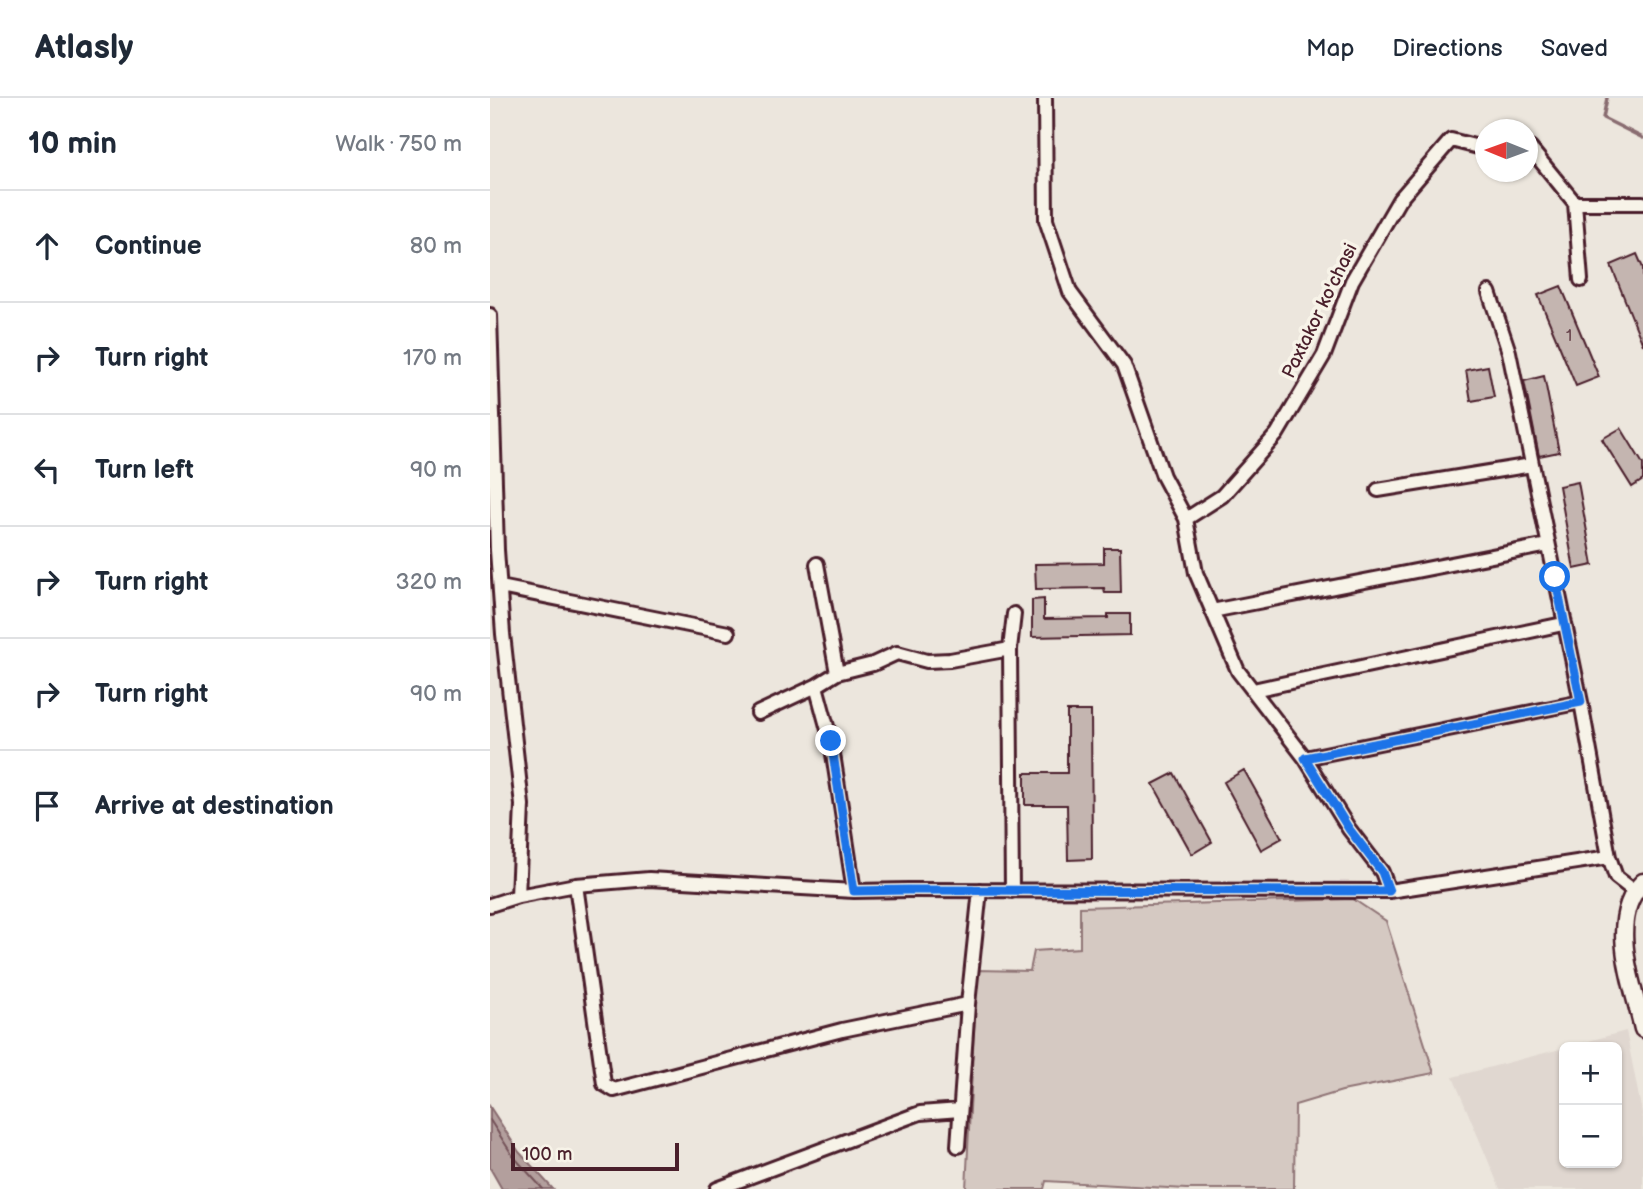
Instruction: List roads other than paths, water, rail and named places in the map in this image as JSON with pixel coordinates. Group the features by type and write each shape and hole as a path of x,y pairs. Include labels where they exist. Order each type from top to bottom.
{"main road":[{"path":"1638,887 1623,918 1643,1029"}],"street":[{"path":"1045,98 1046,220 1070,292 1124,365 1163,476 1186,519 1196,573 1238,671 1305,758 1349,829 1382,872 1389,891"},
{"name":"Paxtakor ko'chasi","path":"1186,519 1222,496 1277,434 1324,355 1352,281 1399,200 1451,140 1475,146"},
{"path":"1538,158 1575,203 1581,280"},
{"path":"1575,203 1643,203"},
{"path":"1489,292 1509,352 1581,702 1609,857 1616,877 1638,887"},
{"path":"490,315 500,587 522,805 518,896"},
{"path":"1378,490 1532,465"},
{"path":"1212,611 1548,545"},
{"path":"817,564 837,673"},
{"path":"500,587 728,633"},
{"path":"1012,891 1010,649 1014,614"},
{"path":"1253,690 1563,624"},
{"path":"758,713 816,686 837,673 873,664 897,653 927,661 950,660 1010,649"},
{"path":"816,686 831,741 854,891"},
{"path":"1305,758 1581,702"},
{"path":"490,905 518,896 576,885 649,879 854,891 1389,891 1609,857"},
{"path":"576,885 604,1084 614,1090 842,1030 968,1004"},
{"path":"958,1146 968,1004 980,890"},
{"path":"717,1189 920,1113 960,1110"}],"water":[{"path":"490,1107 519,1152 553,1189 502,1189 490,1168"}],"waterway":[{"path":"1607,98 1603,118 1643,138"}]}
